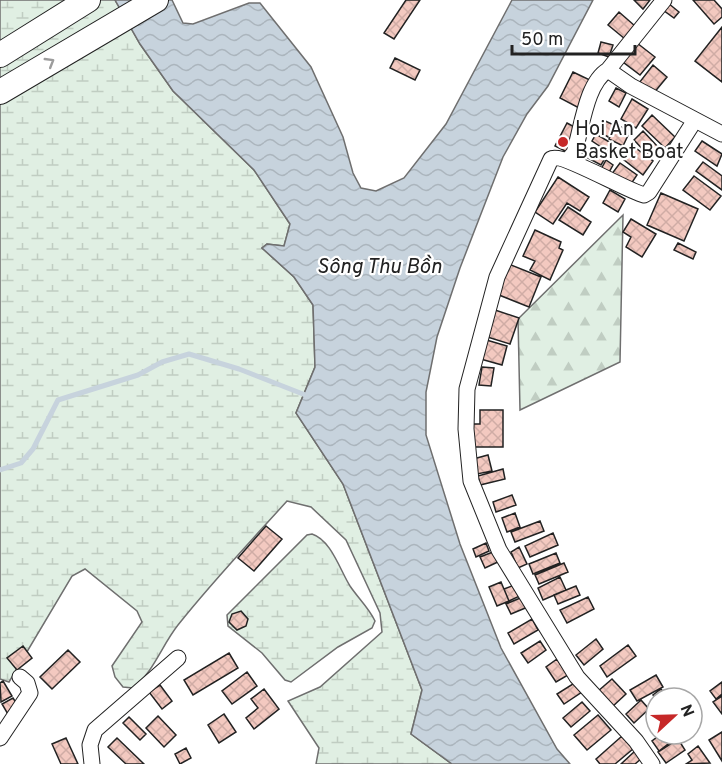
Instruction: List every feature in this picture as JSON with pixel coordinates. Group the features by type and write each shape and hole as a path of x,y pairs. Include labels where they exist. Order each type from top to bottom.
{"main road":[{"path":"0,54 88,0"},
{"path":"0,92 156,0"}],"street":[{"path":"568,159 574,153 592,86 599,75 608,70 664,0"},
{"path":"608,70 631,86 722,134"},
{"path":"652,764 636,741 577,677 528,592 500,550 471,481 466,429 467,389 497,277 551,159 557,156 568,159 597,175 644,195 649,192 695,120"},
{"path":"92,764 90,745 95,730 178,658"},
{"path":"0,738 30,693 27,683 20,676"}],"green space":[{"path":"0,0 115,0 140,44 173,91 254,170 290,224 284,246 267,244 262,248 294,277 313,305 315,367 296,413 343,484 422,690 411,734 452,764 316,764 319,748 288,701 320,687 382,632 380,613 346,540 311,507 287,501 191,609 172,633 152,667 133,688 123,687 115,677 112,666 142,622 137,611 85,569 72,576 9,682 0,679"},
{"path":"623,215 620,362 520,410 518,319"},
{"path":"312,534 325,542 350,586 375,621 372,628 338,647 291,682 285,680 262,653 228,626 227,615 307,535"}],"water":[{"name":"Sông Thu Bồn","path":"115,0 172,0 183,23 193,24 249,3 260,3 311,67 343,137 353,173 361,188 376,191 404,178 446,124 512,0 593,0 548,86 527,114 503,157 460,268 437,337 426,392 426,435 460,544 501,648 557,749 570,764 452,764 411,734 422,690 343,484 296,413 315,367 313,305 294,277 262,248 267,244 284,246 290,224 254,170 173,91 140,44"}],"building":[{"path":"406,0 420,0 394,39 384,33"},
{"path":"634,0 650,0 643,9"},
{"path":"693,0 714,0 722,9 722,17 714,24"},
{"path":"668,3 679,12 674,18 663,10"},
{"path":"619,12 635,26 625,39 608,25"},
{"path":"722,27 722,82 695,61"},
{"path":"601,42 613,45 609,57 598,53"},
{"path":"637,43 655,57 640,75 623,62"},
{"path":"395,58 420,70 415,80 390,68"},
{"path":"653,65 667,77 653,94 639,83"},
{"path":"573,72 592,81 579,108 560,98"},
{"path":"616,88 626,93 619,107 609,101"},
{"path":"632,99 648,109 636,128 621,119"},
{"path":"652,115 675,137 665,148 642,126"},
{"path":"603,120 614,125 608,137 598,131"},
{"path":"567,123 580,130 569,153 555,146"},
{"path":"617,125 630,131 623,146 609,139"},
{"path":"643,131 658,147 649,156 634,140"},
{"path":"596,134 611,143 607,151 592,141"},
{"path":"702,141 722,154 717,166 695,151"},
{"path":"633,146 653,161 643,175 623,159"},
{"path":"592,147 607,155 601,165 586,157"},
{"path":"606,160 613,165 607,176 600,171"},
{"path":"703,162 722,176 722,190 696,171"},
{"path":"620,163 637,175 629,187 611,175"},
{"path":"694,176 721,196 710,210 683,190"},
{"path":"558,177 589,197 580,211 567,203 553,224 535,212"},
{"path":"610,190 625,199 618,212 603,203"},
{"path":"661,193 698,209 684,241 647,225"},
{"path":"568,207 591,222 583,235 559,220"},
{"path":"631,219 656,234 642,257 626,247 631,237 623,232"},
{"path":"535,230 561,242 559,248 563,250 550,280 530,270 535,261 523,256"},
{"path":"678,243 696,252 693,259 674,250"},
{"path":"506,263 541,277 529,307 494,293"},
{"path":"489,308 519,318 510,344 481,335"},
{"path":"483,339 507,346 502,365 477,358"},
{"path":"482,367 494,368 491,386 479,385"},
{"path":"480,410 503,410 503,447 472,447 473,424 480,424"},
{"path":"488,455 492,471 477,474 473,459"},
{"path":"503,469 505,479 480,485 478,476"},
{"path":"512,495 516,505 496,512 493,502"},
{"path":"515,513 520,527 507,532 502,518"},
{"path":"540,521 544,531 515,542 511,532"},
{"path":"266,526 282,539 254,571 238,558"},
{"path":"553,533 558,545 530,557 525,546"},
{"path":"486,543 489,551 476,557 473,549"},
{"path":"519,547 527,564 518,568 511,552"},
{"path":"498,550 502,560 485,568 480,557"},
{"path":"556,553 560,563 533,574 529,564"},
{"path":"564,563 568,572 539,584 535,575"},
{"path":"560,577 566,590 543,600 538,588"},
{"path":"501,582 509,601 497,606 489,587"},
{"path":"517,584 522,595 509,601 504,589"},
{"path":"576,586 580,595 558,604 554,595"},
{"path":"525,596 530,606 511,614 506,604"},
{"path":"588,597 594,609 567,623 560,610"},
{"path":"241,611 248,619 246,626 237,630 229,622 232,614"},
{"path":"532,619 538,630 514,644 508,633"},
{"path":"596,639 603,649 584,665 576,655"},
{"path":"540,641 546,650 528,663 521,653"},
{"path":"628,645 636,656 607,677 600,666"},
{"path":"23,646 32,658 17,670 7,658"},
{"path":"68,650 80,662 52,689 40,677"},
{"path":"229,653 238,668 193,695 184,680"},
{"path":"557,659 568,675 556,682 546,667"},
{"path":"247,672 257,686 232,704 222,691"},
{"path":"656,675 662,686 644,686 644,697 637,701 630,690"},
{"path":"612,679 626,694 612,707 597,692"},
{"path":"3,681 12,696 1,702 0,683"},
{"path":"576,682 582,692 564,704 557,694"},
{"path":"722,682 722,694 716,699 710,691"},
{"path":"160,685 172,701 162,709 149,692"},
{"path":"264,689 279,709 254,729 246,718 258,708 251,699"},
{"path":"722,696 722,714 713,702"},
{"path":"13,698 20,709 9,716 2,704"},
{"path":"641,700 644,703 644,714 634,723 626,714"},
{"path":"582,702 590,711 571,727 563,718"},
{"path":"224,714 236,732 219,743 208,725"},
{"path":"598,715 611,730 587,750 574,735"},
{"path":"158,716 176,735 164,747 146,728"},
{"path":"129,717 146,734 140,740 123,723"},
{"path":"722,732 722,761 709,740"},
{"path":"622,736 633,749 615,764 600,764 596,759"},
{"path":"66,738 78,764 61,764 52,744"},
{"path":"117,738 144,764 126,764 108,747"},
{"path":"656,746 665,746 659,751"},
{"path":"667,746 682,746 685,750 666,763 658,752"},
{"path":"698,746 710,763 686,764 692,760 688,754"},
{"path":"186,748 191,758 180,764 175,754"},
{"path":"635,751 642,758 635,764 621,764"}],"waterway":[{"path":"0,470 21,463 33,449 58,400 138,375 162,362 189,354 239,369 308,396"}],"place":[{"name":"Hoi An Basket Boat","path":"563,142"}]}
